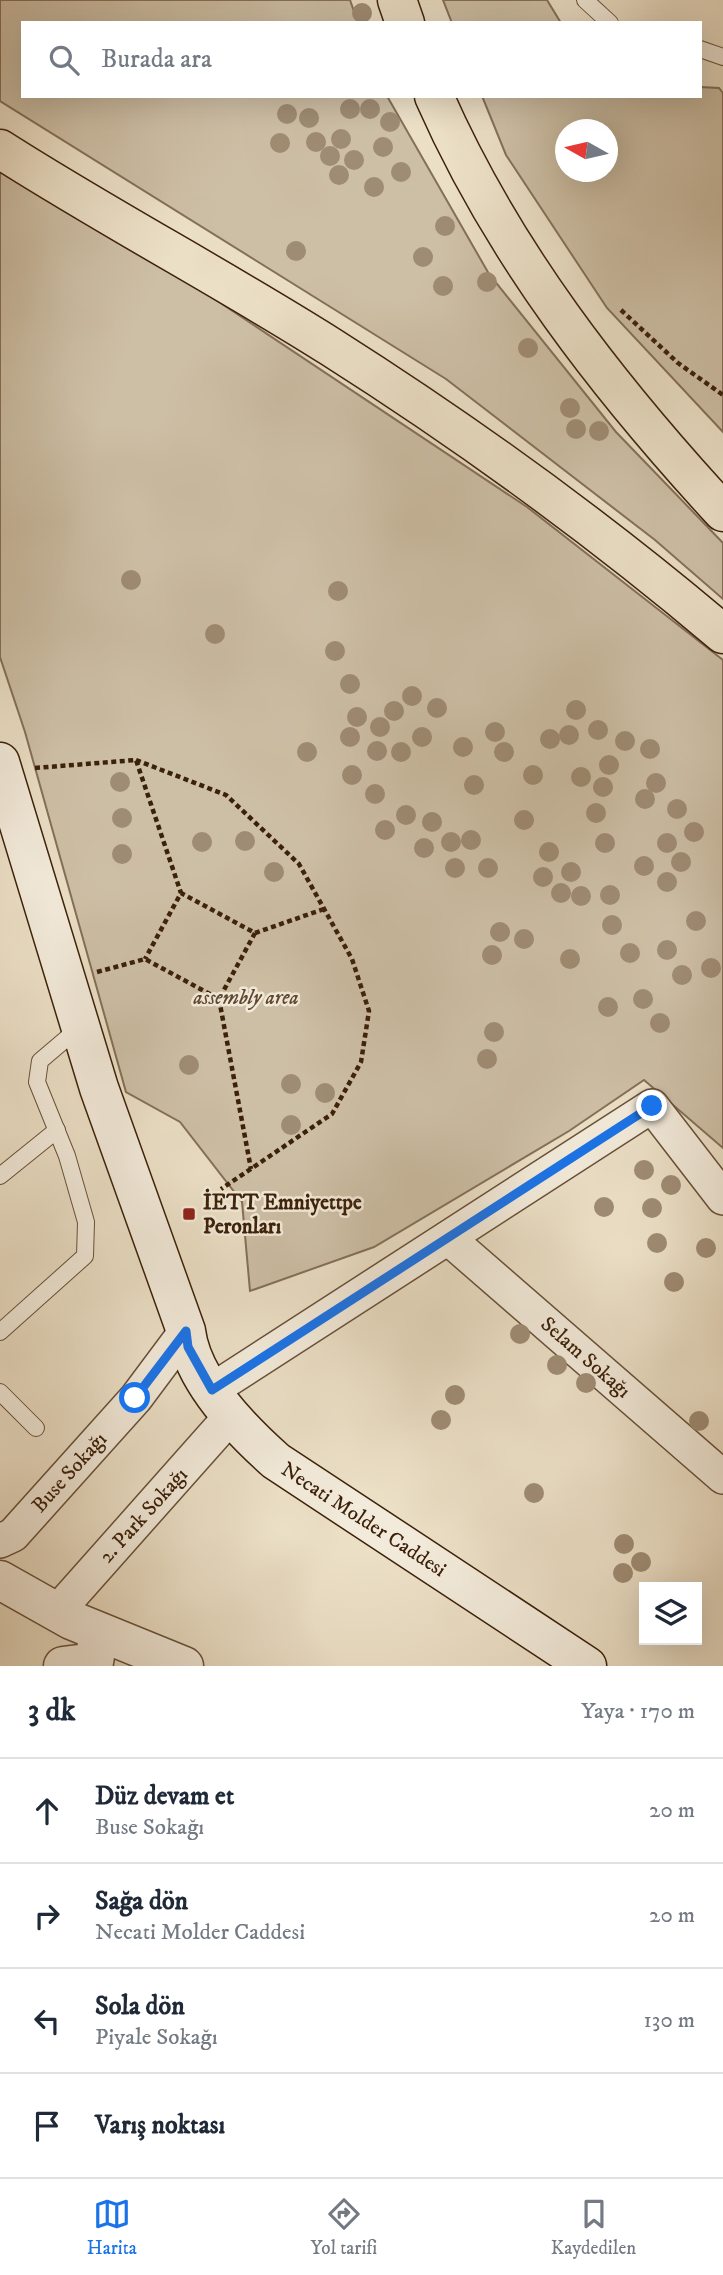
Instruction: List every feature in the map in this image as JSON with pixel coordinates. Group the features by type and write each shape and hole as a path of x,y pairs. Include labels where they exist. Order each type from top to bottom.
{"highway":[{"path":"397,0 404,21"},
{"path":"435,98 458,151 540,288 598,366 723,512"},
{"path":"0,149 236,289 439,418 569,510 723,634"}],"main road":[{"name":"Necati Molder Caddesi","path":"1,766 80,1027 186,1331 188,1347 221,1403 276,1461 587,1666"},
{"path":"0,1580 56,1613 87,1656 184,1666"}],"street":[{"name":"2. Park Sokağı","path":"56,1613 221,1403 448,1238 652,1106 723,1198"},
{"name":"Selam Sokağı","path":"448,1238 723,1477"},
{"name":"Buse Sokağı","path":"0,1541 13,1535 135,1398 186,1331"}],"lane":[{"path":"586,0 608,21"},
{"path":"702,50 723,57"},
{"path":"3,1323 85,1256 86,1222 68,1156 37,1082 40,1061 80,1027"},
{"path":"0,1177 57,1130"},
{"path":"0,1392 37,1428"}],"path":[{"path":"621,310 678,363 723,395"},
{"path":"136,760 181,893 255,933"},
{"path":"1,766 136,760 226,795 299,864 352,959 369,1011 361,1062 331,1114 221,1189"},
{"path":"145,959 181,893"},
{"path":"251,1169 219,999 255,933 324,909"},
{"path":"66,980 145,959 219,999"}],"green space":[{"path":"0,0 350,0 357,21 21,21 21,98 388,98 489,274 616,432 723,543 723,599 655,540 446,379 0,101"},
{"path":"443,0 547,0 560,21 451,21"},
{"path":"702,87 719,88 723,93 723,432 607,308 506,155 483,98 702,98"},
{"name":"assembly area","path":"0,172 156,260 527,507 723,660 723,1148 644,1080 569,1131 374,1247 250,1291 242,1202 180,1122 126,1092 25,732 0,657"}],"place":[{"name":"İETT Emniyettpe Peronları","path":"189,1214"}],"route":[{"path":"135,1398 186,1331 188,1347 212,1390 652,1106"}]}
